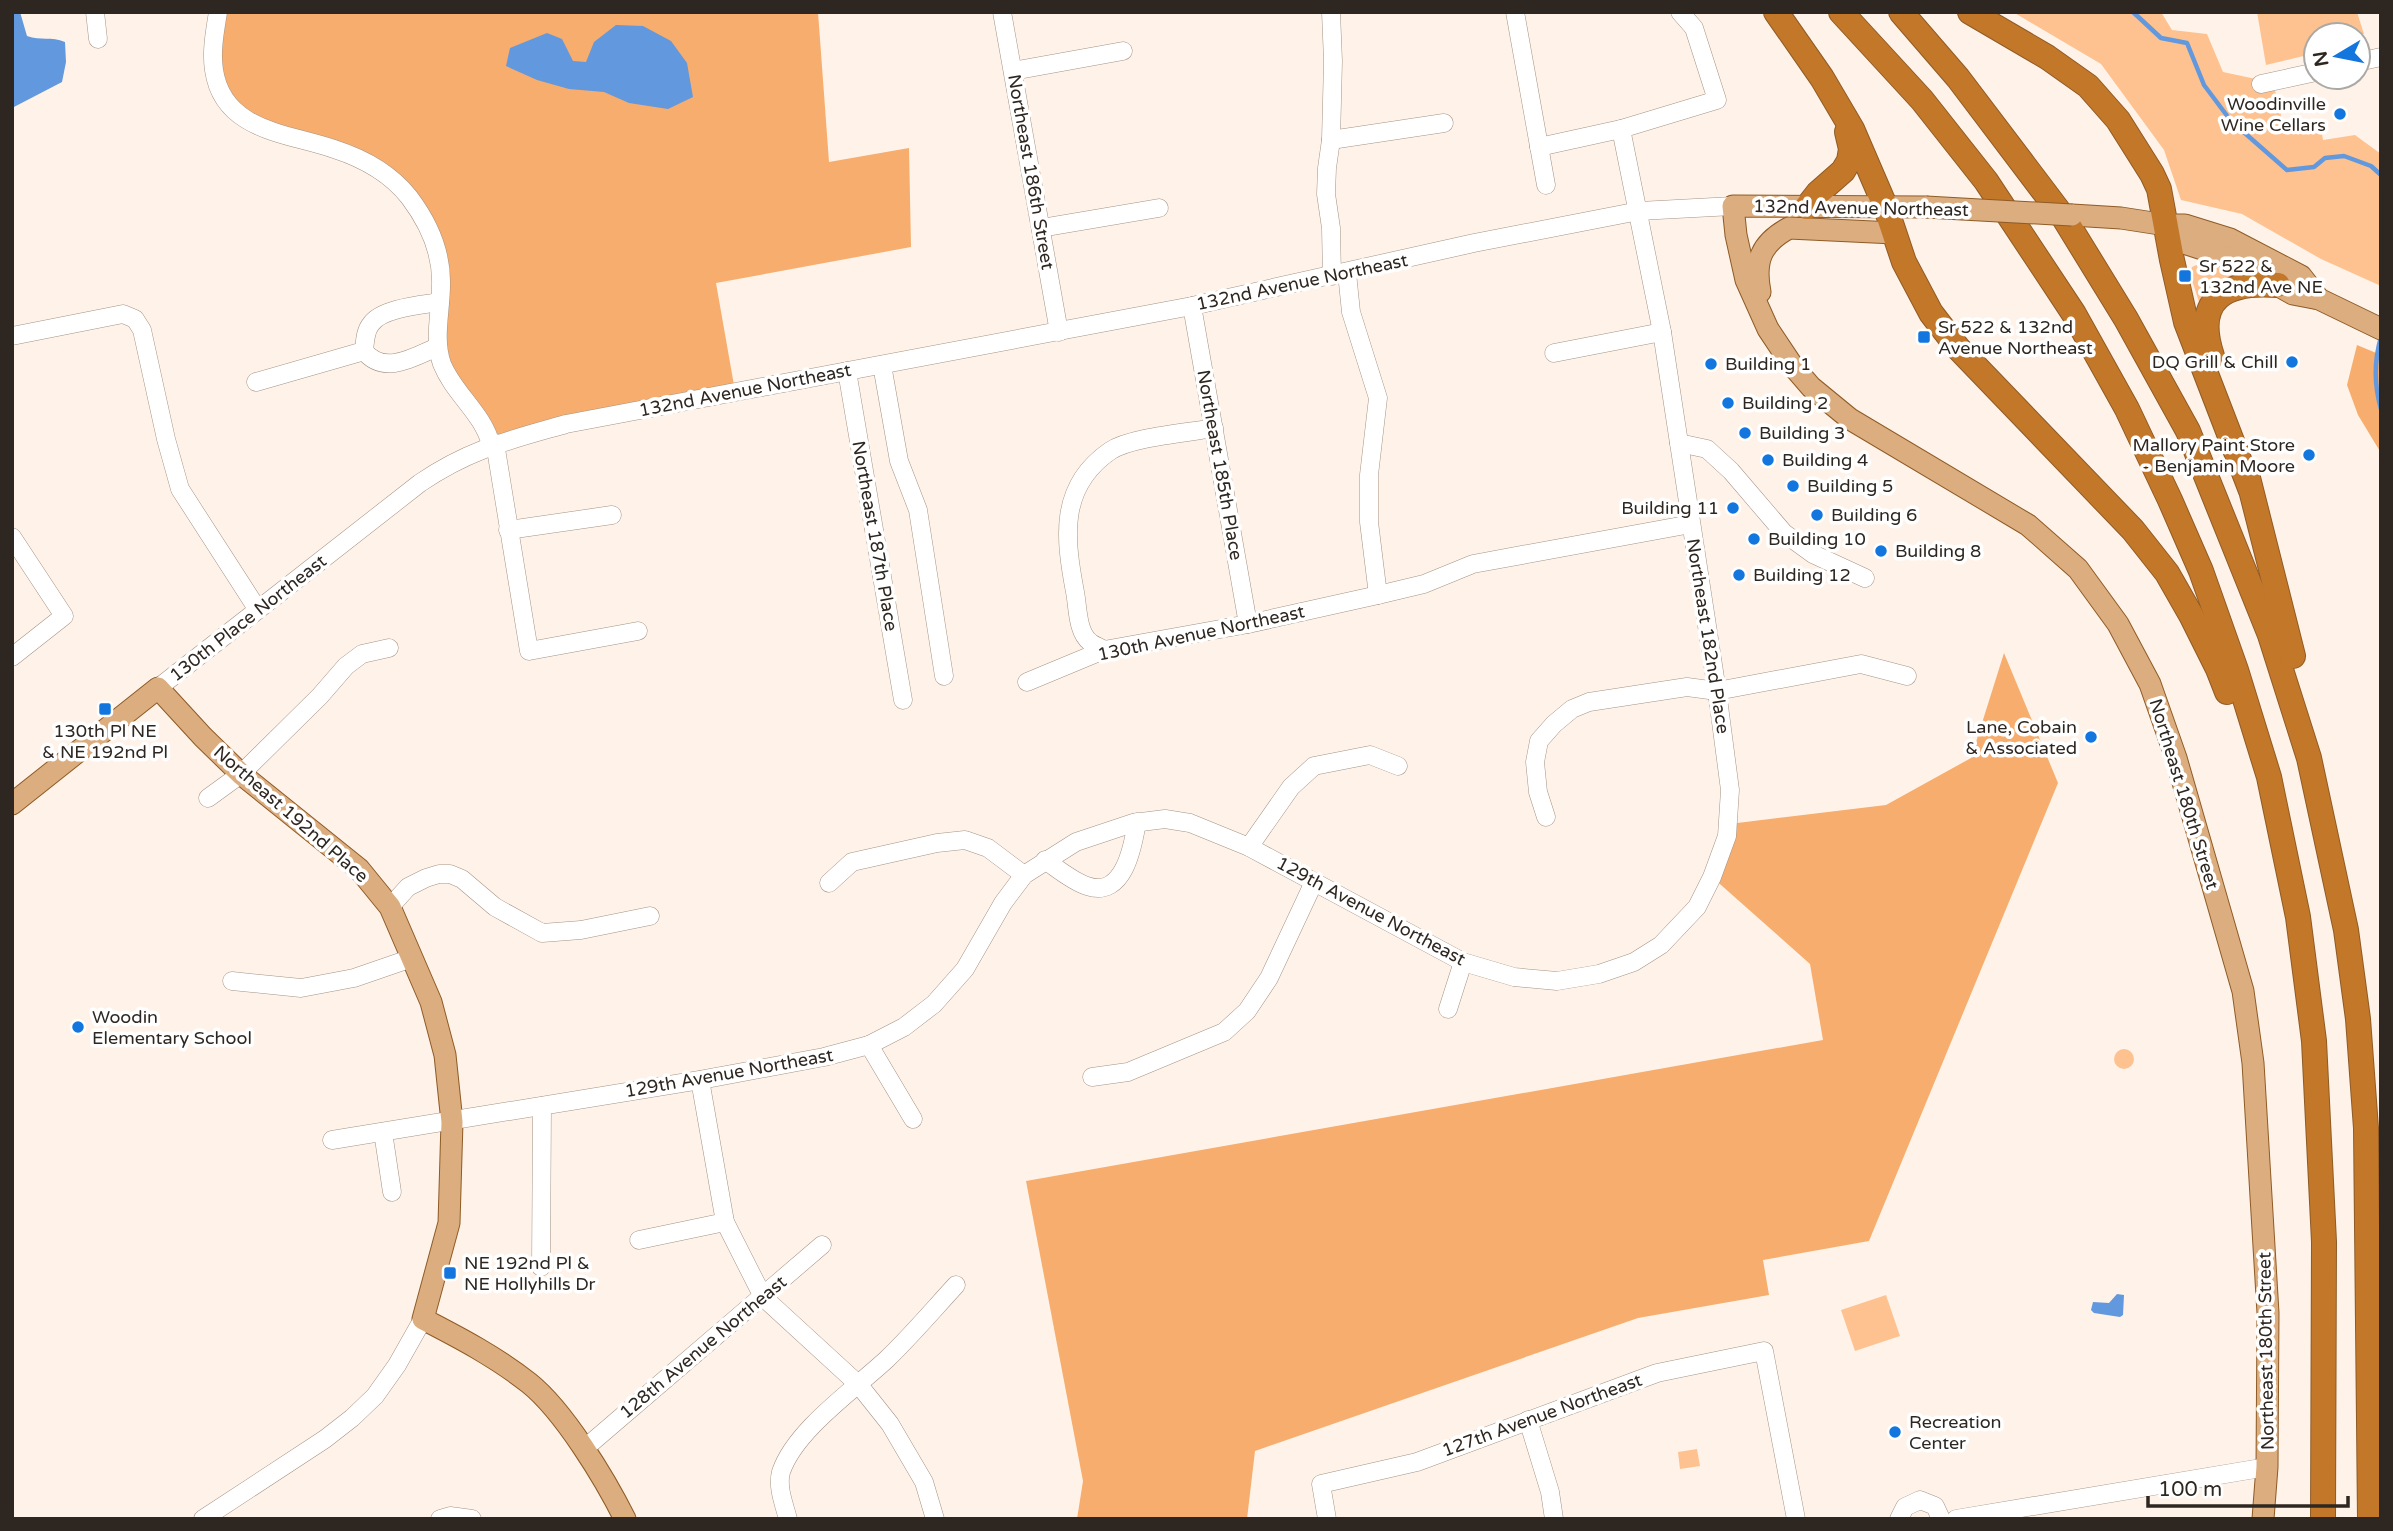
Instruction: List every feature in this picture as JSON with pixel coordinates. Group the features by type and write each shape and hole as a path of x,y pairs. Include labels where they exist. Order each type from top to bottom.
{"highway":[{"path":"1776,12 1822,78 1852,129 1916,288 1944,331 2133,530 2167,573 2218,669 2253,760 2290,884"},
{"path":"1841,12 1922,100 1986,180 2074,314 2127,410 2171,500 2201,571 2236,670 2269,777 2298,917 2315,1041 2324,1242 2323,1519"},
{"path":"1900,12 1958,78 2064,218 2126,319 2188,431 2270,635 2309,758 2346,930 2358,1019 2367,1154 2371,1519"},
{"path":"1970,12 2047,57 2088,86 2118,120 2152,173 2159,189 2186,322 2250,488"},
{"path":"1807,207 1818,193 1843,172 1849,161 1851,149 1841,111"},
{"path":"2278,285 2251,284 2228,291 2208,312 2205,325 2208,344 2243,449 2250,488 2305,701 2309,758"}],"main road":[{"name":"132nd Avenue Northeast","path":"1733,206 1926,208 2121,218 2185,225 2242,244 2301,276 2319,299"},
{"name":"Northeast 180th Street","path":"1733,206 1746,280 1768,329 1792,365 1829,403 1869,431 2028,525 2078,569 2118,624 2150,684 2176,758 2243,991 2253,1063 2268,1313 2267,1467 2263,1519"},
{"path":"2166,225 2187,244 2227,257 2293,294 2319,299 2371,325"},
{"path":"1768,329 1757,276 1760,258 1775,236 1789,228 1894,233"},
{"name":"Northeast 192nd Place","path":"158,688 241,774 359,869 390,907 431,1002 445,1055 452,1122 449,1223 423,1319"},
{"name":"130th Place Northeast","path":"12,804 158,688"},
{"path":"423,1319 465,1340 531,1385 584,1449 625,1519"}],"street":[{"path":"94,12 97,39"},
{"path":"218,12 213,48 214,72 219,88 229,103 250,124 277,135 333,148 365,161 393,180 420,213 432,236 440,264 438,347 443,366 453,385 476,412 493,444 529,651 638,631"},
{"name":"Northeast 186th Street","path":"1002,12 1059,332"},
{"path":"1331,12 1331,140 1326,168 1326,194 1339,275 1378,398 1368,475 1369,522 1378,595 1424,584 1473,564 1691,524"},
{"path":"1515,12 1546,185"},
{"path":"1539,147 1621,129 1717,100 1694,28 1680,12"},
{"path":"1013,71 1123,51"},
{"path":"2261,84 2302,75"},
{"path":"1331,140 1444,123"},
{"name":"Northeast 182nd Place","path":"1621,129 1662,332 1717,691 1730,790 1729,824 1721,854"},
{"name":"132nd Avenue Northeast","path":"493,444 566,424 1192,306 1475,243 1639,211 1733,206"},
{"path":"1041,228 1159,208"},
{"path":"438,347 390,365 370,359 364,351 365,336 370,324 380,315 440,302"},
{"name":"Northeast 185th Place","path":"1192,306 1248,624"},
{"path":"12,336 123,314 135,319 142,330 180,489 258,610"},
{"path":"1554,353 1662,332"},
{"path":"256,382 364,351"},
{"path":"882,365 899,461 918,510 944,677"},
{"name":"Northeast 187th Place","path":"847,371 902,700"},
{"path":"1104,650 1090,642 1081,629 1068,550 1066,537 1069,512 1078,488 1091,467 1112,450 1136,442 1214,428"},
{"path":"1679,443 1707,449 1731,471 1784,533 1813,554 1865,578"},
{"name":"130th Place Northeast","path":"158,688 420,483 461,458 493,444"},
{"path":"508,530 611,515"},
{"path":"12,537 64,615 12,657"},
{"name":"130th Avenue Northeast","path":"1027,682 1104,650 1248,624 1378,595"},
{"path":"208,798 241,774 320,696 346,666 362,654 388,648"},
{"path":"1546,817 1538,792 1535,762 1539,741 1553,724 1572,709 1589,702 1687,687 1717,691 1861,664 1907,676"},
{"path":"1249,847 1291,787 1314,766 1370,755 1398,765"},
{"name":"129th Avenue Northeast","path":"332,1140 701,1080 824,1057 869,1045 904,1027 934,1004 965,969 1003,903 1024,875 1076,842 1137,822 1165,819 1190,823 1249,847 1463,962 1514,978 1557,981 1599,974 1634,962 1661,945 1697,906 1721,854"},
{"path":"1045,860 1087,887 1105,887 1115,881 1124,870 1131,853 1137,822"},
{"path":"829,883 852,862 937,843 965,840 988,848 1024,875"},
{"path":"390,907 408,887 426,878 450,874 462,879 495,907 542,933 581,930 650,916"},
{"path":"1092,1077 1128,1072 1224,1032 1247,1010 1269,978 1314,882"},
{"path":"232,981 301,988 354,978 412,958"},
{"path":"1448,1009 1463,962"},
{"path":"869,1045 913,1119"},
{"path":"701,1080 725,1222 763,1297 859,1385 890,1424 924,1482 935,1519"},
{"path":"541,1267 542,1105"},
{"path":"383,1132 392,1192"},
{"path":"639,1240 725,1222"},
{"name":"128th Avenue Northeast","path":"584,1449 822,1245"},
{"path":"788,1519 781,1494 780,1475 789,1454 826,1413 889,1357 957,1285"},
{"path":"203,1519 325,1439 352,1418 374,1396 397,1365 423,1319"},
{"name":"127th Avenue Northeast","path":"1327,1519 1321,1483 1417,1462 1657,1373 1764,1351 1796,1519"},
{"path":"1528,1420 1550,1492 1554,1519"},
{"path":"1956,1519 2267,1467"},
{"path":"1899,1519 1905,1507 1920,1500 1935,1506 1941,1519"},
{"path":"440,1519 450,1516 471,1518"}],"shaded area":[{"path":"218,12 818,12 829,162 909,148 911,247 716,283 735,391 495,443 443,366 440,264 393,180 277,135 219,88"},
{"path":"2013,12 2161,12 2172,30 2207,34 2223,72 2270,82 2278,97 2283,128 2320,121 2323,140 2355,135 2381,154 2381,286 2321,259 2242,214 2181,200 2164,150 2101,64"},
{"path":"2257,12 2357,12 2360,21 2302,21 2302,56 2266,65"},
{"path":"2203,258 2242,272 2200,305 2190,274 2192,267 2201,263"},
{"path":"2357,345 2381,355 2381,453 2358,415 2347,385"},
{"path":"2004,653 2058,783 1869,1241 1763,1260 1769,1295 1638,1318 1255,1451 1247,1519 1077,1519 1083,1481 1026,1181 1823,1040 1810,964 1712,877 1729,824 1886,805 1971,758"},
{"path":"2124,1049 2131,1052 2134,1059 2131,1066 2124,1069 2117,1066 2114,1059 2117,1052"},
{"path":"1886,1295 1900,1336 1855,1351 1841,1310"},
{"path":"1697,1449 1700,1466 1680,1469 1678,1452"}],"water":[{"path":"12,12 20,12 27,36 65,42 66,62 62,82 12,108"},
{"path":"616,25 643,26 671,41 687,63 693,97 668,109 629,103 604,92 569,89 537,80 506,66 510,48 547,33 562,39 573,61 586,62 594,42"},
{"path":"2117,1294 2124,1295 2123,1315 2120,1317 2094,1313 2091,1310 2093,1302 2109,1303"}],"waterway":[{"path":"2133,12 2161,38 2187,43 2204,85 2231,121 2287,170 2314,167 2325,158 2344,156 2371,166 2381,175"},
{"path":"2381,337 2376,373 2381,409"}],"place":[{"name":"Woodinville Wine Cellars","path":"2340,114"},
{"name":"Sr 522 & 132nd Ave NE","path":"2185,276"},
{"name":"Sr 522 & 132nd Avenue Northeast","path":"1924,337"},
{"name":"DQ Grill & Chill","path":"2292,362"},
{"name":"Building 1","path":"1711,364"},
{"name":"Building 2","path":"1728,403"},
{"name":"Building 3","path":"1745,433"},
{"name":"Mallory Paint Store - Benjamin Moore","path":"2309,455"},
{"name":"Building 4","path":"1768,460"},
{"name":"Building 5","path":"1793,486"},
{"name":"Building 11","path":"1733,508"},
{"name":"Building 6","path":"1817,515"},
{"name":"Building 10","path":"1754,539"},
{"name":"Building 8","path":"1881,551"},
{"name":"Building 12","path":"1739,575"},
{"name":"130th Pl NE & NE 192nd Pl","path":"105,709"},
{"name":"Lane, Cobain & Associated","path":"2091,737"},
{"name":"Woodin Elementary School","path":"78,1027"},
{"name":"NE 192nd Pl & NE Hollyhills Dr","path":"450,1273"},
{"name":"Recreation Center","path":"1895,1432"}]}
